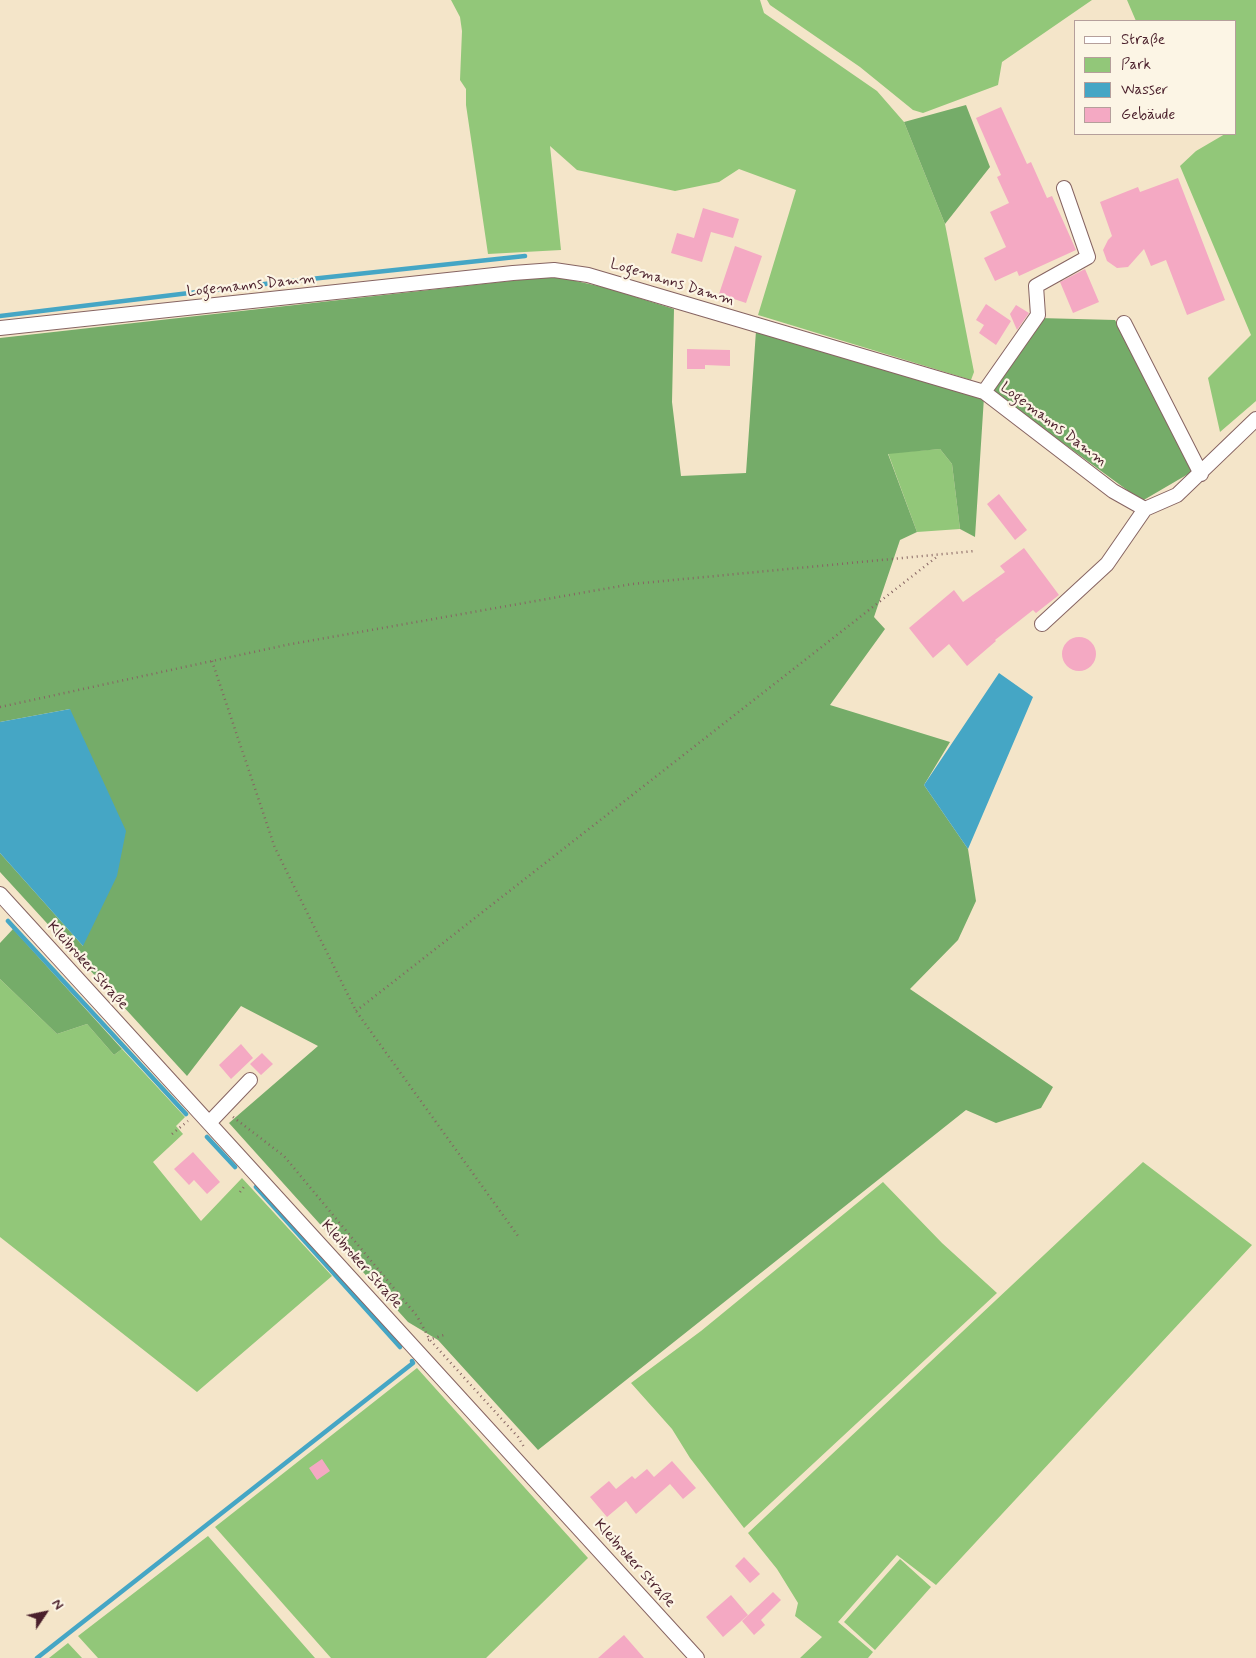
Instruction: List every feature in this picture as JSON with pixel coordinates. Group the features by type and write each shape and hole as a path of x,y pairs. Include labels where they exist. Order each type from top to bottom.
{"street":[{"path":"984,392 1038,315 1036,286 1088,257 1064,188"},
{"name":"Logemanns Damm","path":"0,328 554,270 596,277 984,392 1113,491 1145,509"},
{"path":"1124,323 1201,474"},
{"path":"1042,624 1107,564 1145,509 1177,495 1201,474 1256,419"},
{"name":"Kleibroker Straße","path":"0,894 199,1112 212,1119 697,1658"},
{"path":"212,1119 250,1080"}],"path":[{"path":"0,707 286,645 632,584 975,551"},
{"path":"356,1011 939,555"},
{"path":"212,660 274,848 356,1011 518,1236"},
{"path":"172,1134 199,1112"},
{"path":"212,1119 231,1115 284,1156 416,1316 430,1340 518,1436 526,1450"},
{"path":"430,1340 447,1334"}],"green space":[{"path":"451,0 760,0 764,13 877,91 904,122 945,224 974,372 971,380 758,315 796,190 739,169 719,182 675,191 577,170 550,146 561,250 488,254 466,105 466,89 460,80 462,31 460,17"},
{"path":"767,0 1092,0 1002,62 998,85 923,113 913,110 860,67 770,5"},
{"path":"1127,0 1256,0 1256,401 1220,432 1208,378 1251,335 1180,166 1196,151 1223,135 1236,135 1236,20 1136,20"},
{"path":"966,105 990,167 945,224 904,122"},
{"path":"554,276 607,288 674,309 672,402 681,476 746,473 756,331 984,397 975,537 960,529 952,464 940,449 888,454 917,532 900,540 874,617 885,629 830,705 950,742 924,785 968,849 976,901 958,940 910,989 1053,1087 1041,1108 996,1123 966,1110 538,1450 438,1340 408,1322 229,1123 318,1046 241,1006 187,1076 0,872 0,853 83,946 70,709 0,722 0,338"},
{"path":"1039,318 1115,320 1195,470 1142,501 992,391"},
{"path":"940,449 952,464 960,529 917,532 888,453"},
{"path":"13,929 122,1049 114,1055 87,1024 57,1034 0,979 0,943"},
{"path":"0,979 57,1034 87,1024 114,1055 122,1049 185,1117 176,1126 183,1134 153,1162 201,1221 242,1178 332,1276 197,1392 0,1237"},
{"path":"1143,1162 1252,1245 936,1585 897,1555 838,1622 873,1652 868,1658 800,1658 822,1637 795,1616 798,1603 777,1569 748,1533"},
{"path":"883,1182 942,1243 997,1293 744,1528 690,1458 672,1429 631,1383 701,1331"},
{"path":"417,1368 588,1558 486,1658 331,1658 215,1527"},
{"path":"208,1536 315,1658 98,1658 78,1636"},
{"path":"900,1559 931,1587 875,1650 844,1622"},
{"path":"68,1643 82,1658 49,1658"}],"water":[{"path":"999,673 1033,697 968,849 924,785"},
{"path":"70,709 126,831 117,876 83,946 0,853 0,722"}],"building":[{"path":"1001,107 1027,164 1031,162 1047,198 1052,196 1076,250 1019,276 1017,271 995,281 984,258 1006,247 990,212 1009,203 997,177 1001,175 976,118"},
{"path":"1178,178 1225,300 1187,315 1166,260 1151,266 1144,249 1128,267 1117,268 1107,261 1103,250 1112,236 1100,202 1138,187 1140,192"},
{"path":"703,208 739,219 733,238 711,232 702,262 671,253 677,233 694,238"},
{"path":"735,246 762,256 746,303 719,294"},
{"path":"1085,269 1099,302 1073,313 1060,282"},
{"path":"986,304 1011,321 996,345 979,333 984,325 976,320"},
{"path":"1016,305 1029,313 1017,330 1010,314"},
{"path":"687,349 730,350 730,366 705,365 705,369 687,369"},
{"path":"999,494 1027,530 1015,540 987,504"},
{"path":"1024,548 1059,595 1036,613 1033,610 995,640 967,666 949,644 933,658 909,628 954,590 963,602 1005,572 1000,566"},
{"path":"1079,637 1086,638 1091,642 1095,647 1095,661 1091,666 1086,670 1079,671 1072,670 1067,666 1063,661 1062,654 1063,647 1067,642 1072,638"},
{"path":"241,1044 253,1058 231,1079 219,1065"},
{"path":"262,1053 273,1064 261,1075 250,1064"},
{"path":"193,1152 220,1182 207,1194 194,1180 189,1185 174,1169"},
{"path":"322,1459 330,1471 317,1480 309,1468"},
{"path":"672,1461 696,1488 683,1499 670,1484 636,1514 626,1501 607,1517 590,1497 609,1481 616,1489 632,1476 635,1479 647,1469 654,1477"},
{"path":"744,1557 760,1574 750,1583 735,1566"},
{"path":"773,1592 781,1600 761,1620 765,1625 754,1635 742,1621"},
{"path":"731,1595 748,1615 723,1637 706,1617"},
{"path":"624,1635 644,1658 598,1658"}],"waterway":[{"path":"0,316 255,285 525,256"},
{"path":"8,921 186,1114"},
{"path":"207,1137 235,1167"},
{"path":"256,1187 400,1347"},
{"path":"37,1658 413,1363 412,1361"}]}
